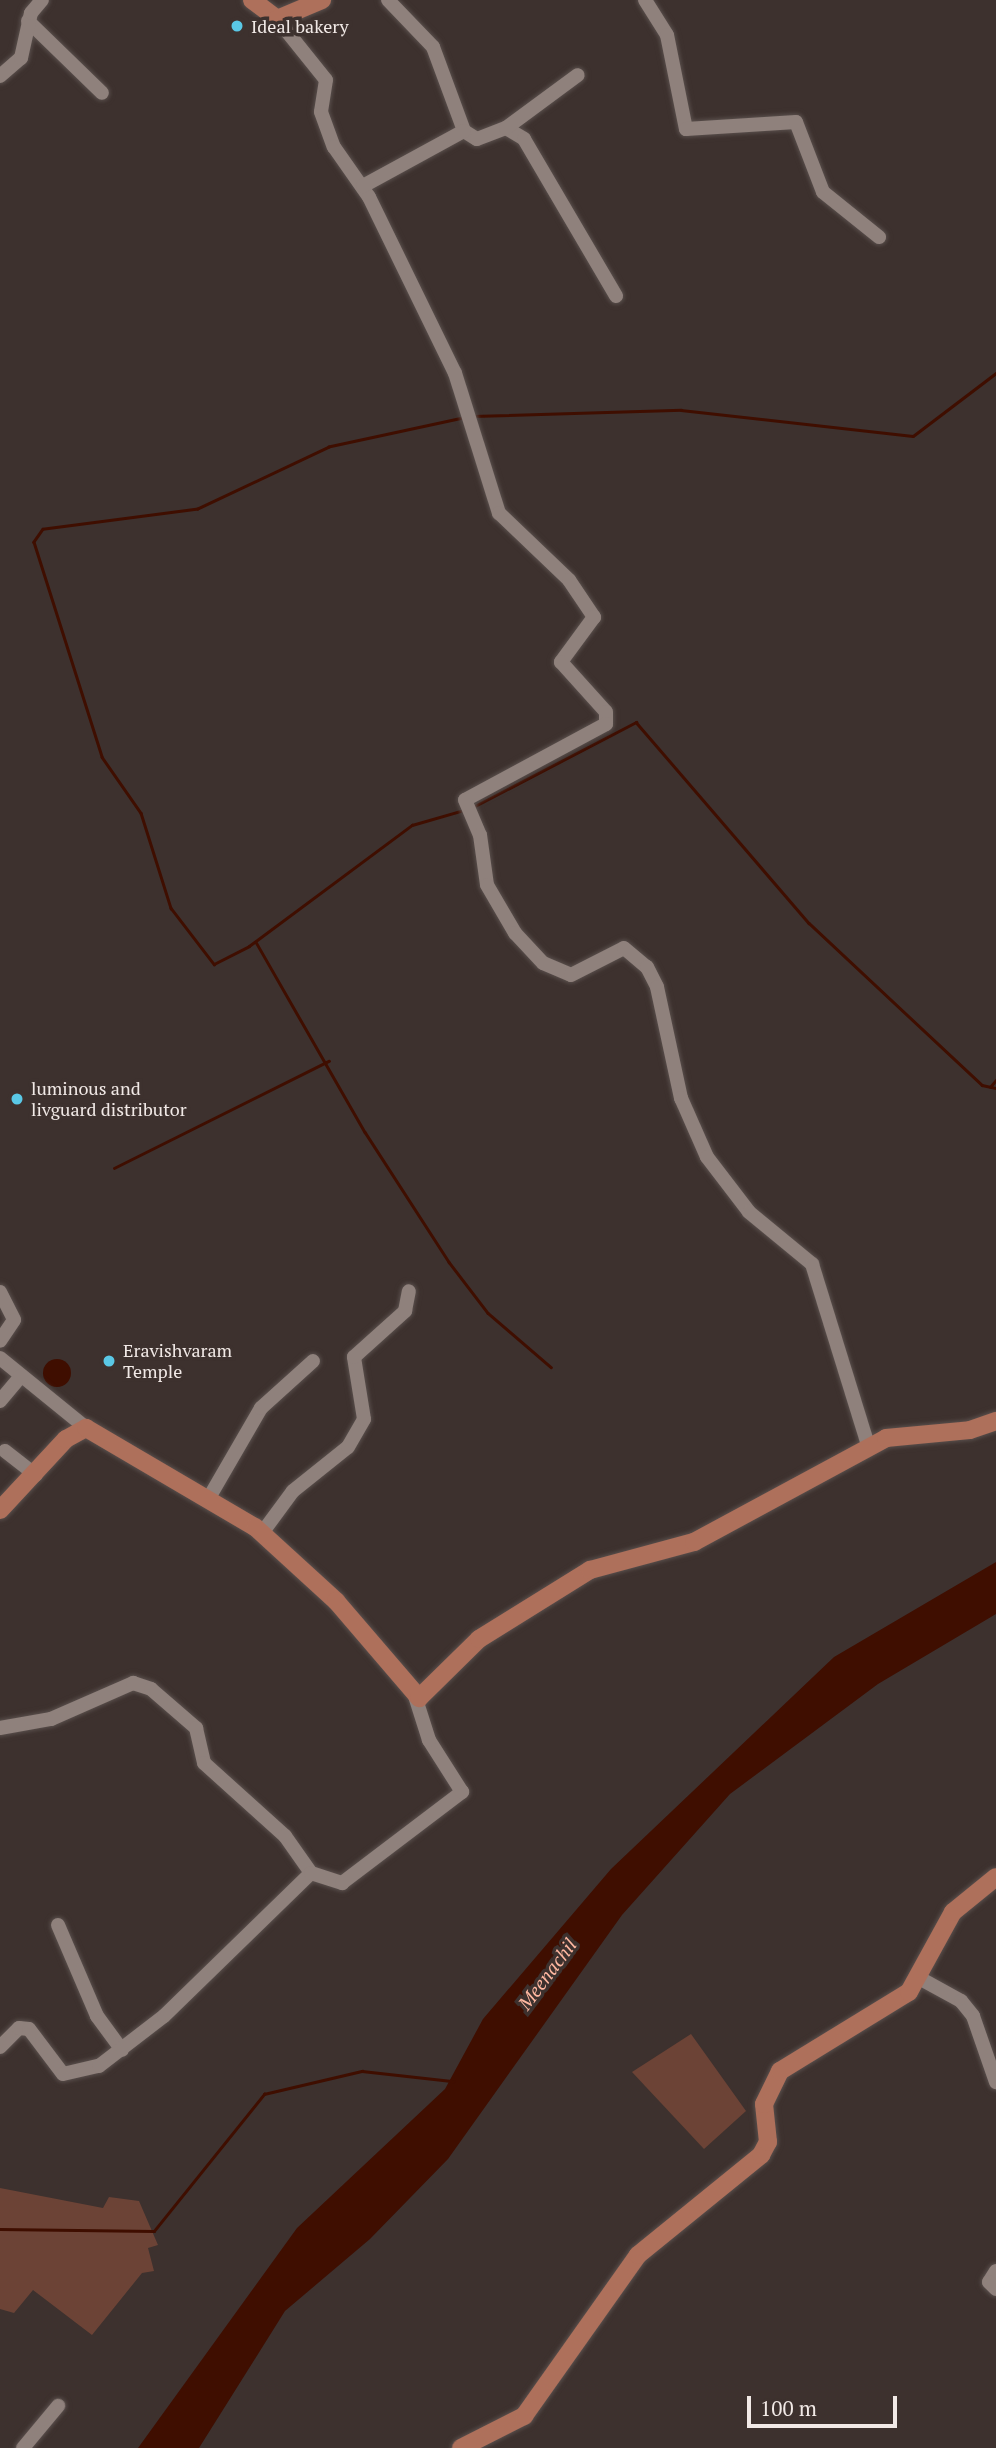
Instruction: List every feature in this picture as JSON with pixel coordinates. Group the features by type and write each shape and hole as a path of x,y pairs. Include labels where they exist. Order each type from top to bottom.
{"main road":[{"path":"252,0 278,19 322,0"},
{"path":"0,1510 78,1428 86,1428 209,1496 261,1533 337,1601 415,1696 424,1697 479,1639 590,1570 694,1542 868,1445 996,1421"},
{"path":"461,2448 524,2416 638,2255 761,2155 768,2142 764,2104 780,2071 920,1979 953,1912 996,1877"}],"street":[{"path":"0,76 20,58 29,21 42,0"},
{"path":"388,0 433,47 464,131 477,139 506,128 578,75"},
{"path":"645,0 667,35 686,129 796,122 823,192 879,237"},
{"path":"278,19 326,80 324,122 334,147 363,186 465,408 502,517 569,580 594,617 561,662 608,720 467,807 480,835 487,885 515,933 543,963 571,975 624,948 647,967 657,987 681,1098 707,1157 750,1212 812,1264 868,1445"},
{"path":"29,21 103,93"},
{"path":"506,128 524,139 616,296"},
{"path":"363,186 464,131"},
{"path":"261,1533 293,1491 348,1447 363,1419 351,1370 354,1357 405,1311 409,1291"},
{"path":"0,1292 14,1321 0,1341"},
{"path":"0,1358 86,1428"},
{"path":"209,1496 269,1398 313,1361"},
{"path":"0,1401 22,1376"},
{"path":"5,1451 36,1475"},
{"path":"0,1728 51,1719 126,1685 143,1685 195,1728 204,1763 285,1836 311,1873 342,1883 462,1792 429,1740 415,1696"},
{"path":"0,2047 19,2028 29,2029 63,2074 78,2075 122,2050 311,1873"},
{"path":"58,1924 97,2015 122,2050"},
{"path":"920,1979 961,2001 973,2016 996,2082"},
{"path":"996,2270 989,2282 996,2290"},
{"path":"23,2448 58,2406"}],"shaded area":[{"path":"691,2034 746,2111 704,2149 632,2072"},
{"path":"0,2188 103,2208 109,2197 139,2201 158,2245 148,2248 154,2271 142,2273 92,2335 33,2290 14,2313 0,2309"}],"water":[{"path":"57,1359 67,1363 71,1373 67,1383 57,1387 47,1383 43,1373 47,1363"},
{"name":"Meenachil","path":"996,1562 996,1614 878,1684 730,1794 622,1915 448,2159 370,2239 285,2311 199,2448 138,2448 297,2228 445,2089 483,2019 611,1869 834,1657"}],"waterway":[{"path":"473,416 681,410 913,436 996,373"},
{"path":"463,418 329,447 198,509 43,529 34,542 102,757 141,813 171,908 214,964 249,946 412,825 464,810"},
{"path":"473,807 636,722 809,923 982,1085 996,1088"},
{"path":"256,942 365,1132 449,1262 488,1313 551,1367"},
{"path":"114,1168 329,1061"},
{"path":"990,1087 996,1080"},
{"path":"0,2229 154,2231 264,2094 362,2071 453,2081"}],"place":[{"name":"Ideal bakery","path":"237,26"},
{"name":"luminous and livguard distributor","path":"17,1099"},
{"name":"Eravishvaram Temple","path":"109,1361"}]}
